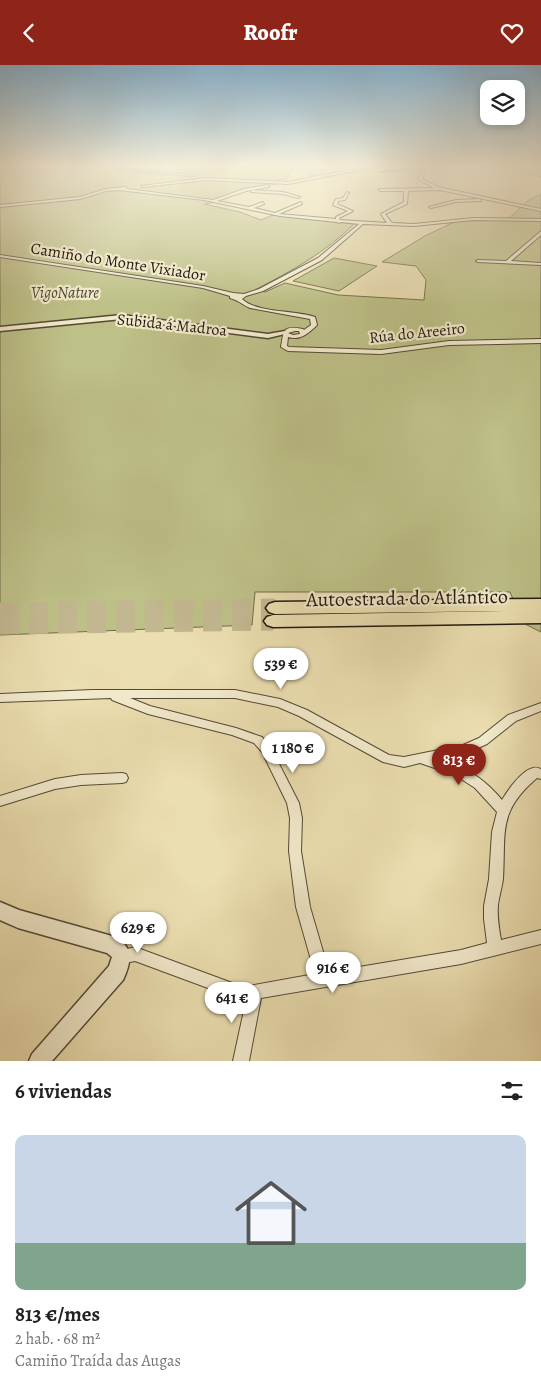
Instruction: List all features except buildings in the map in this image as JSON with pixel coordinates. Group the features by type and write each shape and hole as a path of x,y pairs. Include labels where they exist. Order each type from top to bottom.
{"highway":[{"name":"Autoestrada do Atlántico","path":"541,605 274,615 541,617"}],"street":[{"path":"266,212 339,222 391,225 483,219 541,220"},
{"path":"274,214 278,212"},
{"path":"339,222 337,218 348,212"},
{"path":"386,212 383,214 391,225"},
{"path":"534,221 541,224"},
{"name":"Subida á Madroa","path":"235,296 261,290 320,259 362,223"},
{"path":"506,263 541,233"},
{"name":"Camiño do Monte Vixiador","path":"0,256 204,287 235,296"},
{"path":"478,261 541,264"},
{"name":"Subida á Madroa","path":"235,296 239,301 251,307 304,316"},
{"path":"296,349 284,347 285,334 287,331 310,322 304,316"},
{"path":"296,349 288,346 314,325 315,322 313,319 304,316"},
{"name":"Subida á Madroa","path":"0,329 122,317 268,336 285,334"},
{"path":"295,329 302,335"},
{"path":"285,334 302,335"},
{"name":"Rúa do Areeiro","path":"296,349 381,353 449,343 541,341"},
{"path":"0,699 110,694 236,693 280,703 303,713 387,759 404,762 465,749 483,741 512,718 541,707"},
{"path":"110,694 148,710 232,731 258,741 266,749 294,803 296,818 295,851 303,907 324,981"},
{"path":"420,759 450,767 475,779 488,790 502,809"},
{"path":"495,949 491,910 496,881 496,833 502,809 521,782 535,772 541,773"},
{"path":"0,801 55,784 81,779 122,778"},
{"path":"0,911 18,919 112,945 120,951 121,964 116,973 39,1061"},
{"path":"121,957 135,955 243,994 461,957 541,937"},
{"path":"241,1061 254,992"}],"green space":[{"name":"VigoNature","path":"0,212 241,212 261,220 273,215 354,224 319,253 255,290 265,292 285,283 338,295 424,300 426,280 416,266 382,262 425,236 456,221 509,218 515,212 541,212 541,632 523,623 510,592 255,592 252,625 0,635"},
{"path":"334,258 377,266 339,291 293,281"}],"tunnel":[{"path":"0,612 275,608"},
{"path":"0,625 273,621"}]}
